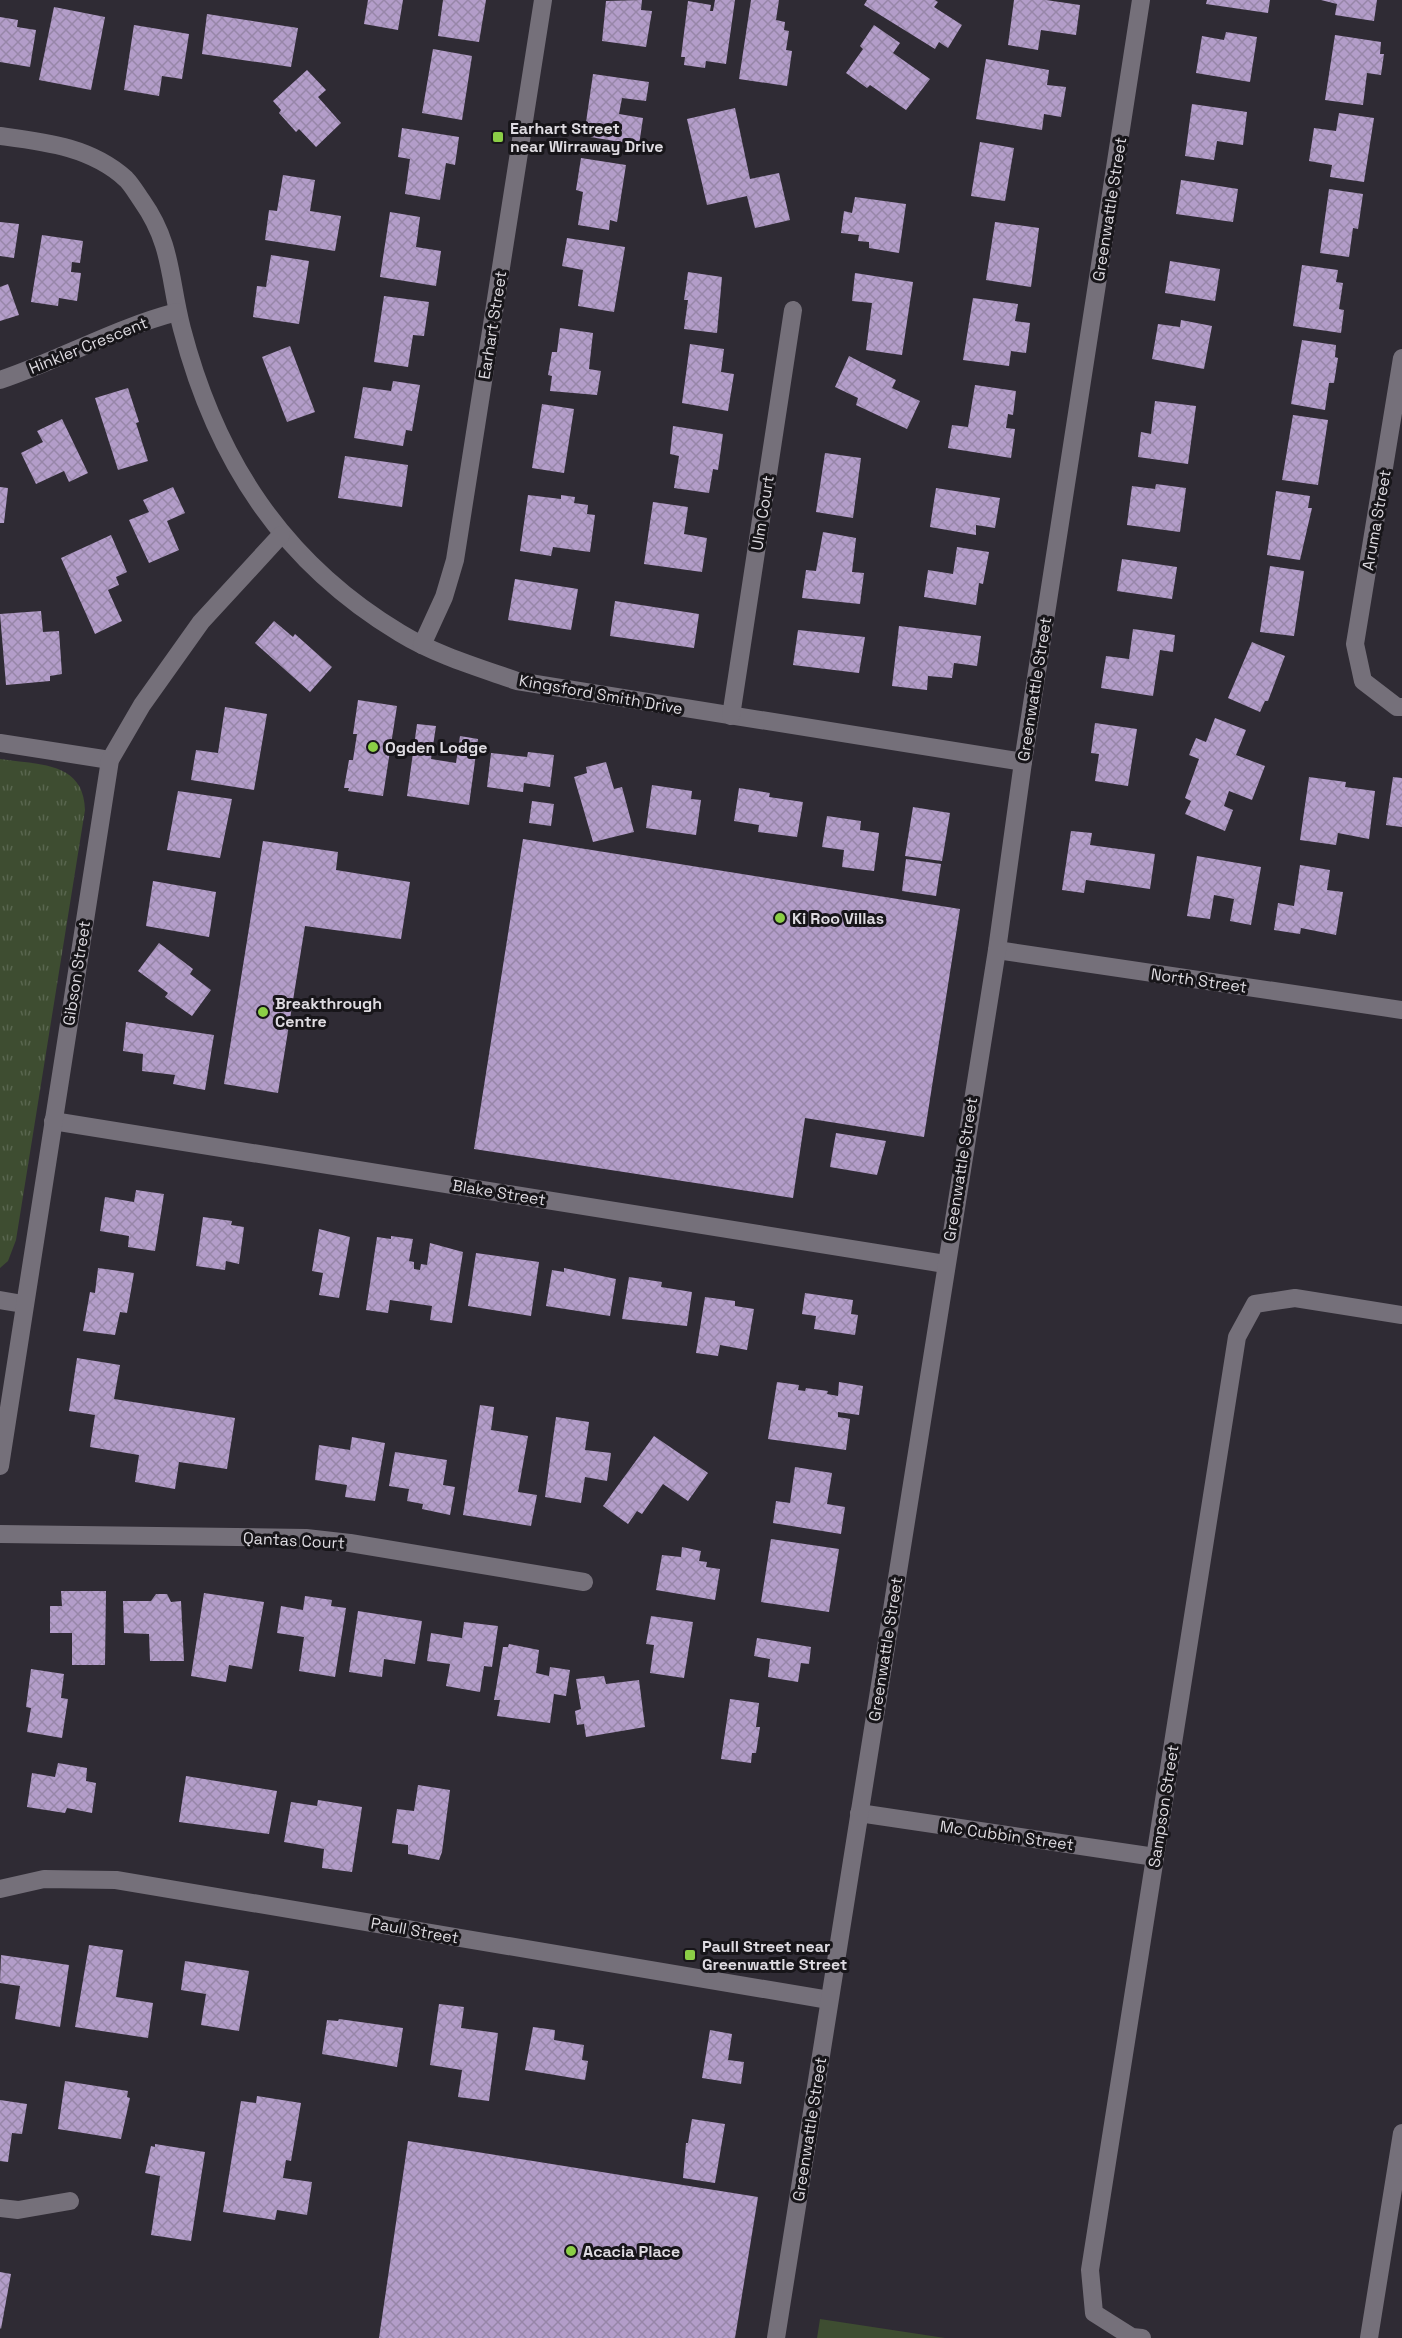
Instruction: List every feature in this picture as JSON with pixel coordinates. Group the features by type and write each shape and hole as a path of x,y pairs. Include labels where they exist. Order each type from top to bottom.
{"street":[{"name":"Earhart Street","path":"422,645 444,597 455,561 543,0"},
{"name":"Greenwattle Street","path":"776,2338 945,1264 997,950 1023,762 1141,0"},
{"name":"Kingsford Smith Drive","path":"0,136 81,150 126,179 155,220 166,248 177,312 195,378 243,480 281,535 342,591 399,633 422,645 517,681 1023,762"},
{"name":"Ulm Court","path":"731,716 793,310"},
{"name":"Hinkler Crescent","path":"0,380 35,368 139,322 177,312"},
{"name":"Aruma Street","path":"1402,358 1398,417 1355,644 1363,681 1397,706 1402,707"},
{"name":"Gibson Street","path":"0,1466 110,760 142,705 201,622 281,535"},
{"path":"0,743 110,760"},
{"name":"North Street","path":"997,950 1402,1010"},
{"name":"Blake Street","path":"53,1121 945,1264"},
{"name":"Sampson Street","path":"1142,2338 1132,2337 1094,2313 1090,2270 1237,1337 1256,1304 1295,1298 1402,1315"},
{"path":"0,1300 24,1304"},
{"name":"Qantas Court","path":"0,1534 306,1538 350,1543 584,1582"},
{"name":"Mc Cubbin Street","path":"859,1813 1155,1857"},
{"name":"Paull Street","path":"0,1889 44,1879 116,1880 829,2000"},
{"path":"1369,2338 1402,2133"},
{"path":"0,2208 18,2210 70,2201"}],"green space":[{"path":"0,759 43,765 68,774 77,782 83,794 85,810 16,1240 8,1261 0,1268"},
{"path":"820,2319 945,2338 817,2338"}],"building":[{"path":"368,0 403,0 398,30 364,24"},
{"path":"443,0 486,0 479,42 438,36"},
{"path":"642,0 641,10 652,11 646,47 602,41 606,1"},
{"path":"715,0 735,0 726,64 706,61 705,68 684,65 685,57 681,57 688,1 711,5 710,11 713,11"},
{"path":"751,0 779,0 776,20 785,22 784,30 789,31 786,50 792,51 787,86 739,79"},
{"path":"867,0 935,0 938,2 934,7 962,25 948,48 939,42 935,49 864,5"},
{"path":"1014,0 1046,0 1080,5 1076,35 1041,30 1038,50 1008,45"},
{"path":"1207,0 1270,0 1268,13 1206,4"},
{"path":"1321,0 1377,0 1374,21 1335,15 1337,4"},
{"path":"54,7 105,17 91,90 39,80"},
{"path":"207,14 298,28 291,67 202,54"},
{"path":"0,17 18,20 17,27 36,30 30,67 0,62"},
{"path":"134,25 189,34 182,79 162,76 159,96 124,90"},
{"path":"874,25 900,43 893,53 930,79 906,110 870,85 867,88 846,73 863,49 860,46"},
{"path":"1226,32 1257,37 1250,82 1196,73 1202,36 1224,40"},
{"path":"1335,35 1381,42 1380,54 1384,54 1381,75 1367,73 1363,105 1325,100"},
{"path":"433,49 472,56 462,120 422,113"},
{"path":"986,59 1049,70 1047,85 1066,87 1061,117 1044,114 1042,130 976,119"},
{"path":"307,70 326,90 318,97 341,123 316,147 299,129 296,132 279,113 281,110 273,101"},
{"path":"593,74 649,82 646,101 622,98 619,114 643,118 639,145 584,136"},
{"path":"1192,104 1247,112 1243,145 1217,141 1214,160 1185,156"},
{"path":"735,108 750,179 779,173 790,220 755,228 747,196 707,205 687,119"},
{"path":"1339,113 1374,118 1364,182 1330,177 1332,165 1309,161 1314,128 1336,131"},
{"path":"402,128 459,137 455,165 446,163 440,200 405,194 410,159 398,157"},
{"path":"980,142 1014,148 1005,201 971,196"},
{"path":"581,158 626,165 617,222 610,220 609,230 578,225 583,192 576,190"},
{"path":"283,175 315,180 310,211 341,216 335,251 265,240 269,210 277,211"},
{"path":"1181,180 1238,189 1233,222 1176,214"},
{"path":"1329,189 1363,194 1358,229 1353,228 1349,257 1320,253"},
{"path":"855,197 906,204 899,253 869,248 869,242 858,241 859,235 841,233 844,211 852,213"},
{"path":"390,212 420,217 416,247 441,251 436,286 380,277"},
{"path":"0,222 19,224 14,258 0,256"},
{"path":"995,222 1039,228 1031,287 986,280"},
{"path":"42,235 83,241 80,263 72,262 71,272 81,273 77,301 59,298 58,306 31,302"},
{"path":"567,238 625,247 614,312 578,306 583,270 562,266"},
{"path":"271,255 309,261 299,324 253,317 257,286 266,287"},
{"path":"1170,261 1220,269 1215,301 1165,293"},
{"path":"1302,265 1338,270 1336,282 1343,283 1339,309 1344,310 1341,333 1293,326"},
{"path":"688,272 722,277 717,333 684,329 688,300 684,300"},
{"path":"855,273 913,282 902,355 866,350 872,303 852,301"},
{"path":"8,284 19,315 0,321 0,287"},
{"path":"384,296 429,302 424,336 413,335 408,367 374,362"},
{"path":"973,298 1018,304 1015,321 1030,323 1026,353 1011,351 1009,366 963,360"},
{"path":"1181,320 1212,326 1204,369 1152,359 1158,324 1180,327"},
{"path":"560,328 593,333 589,369 601,371 597,395 550,391 552,376 548,375 552,352 557,352"},
{"path":"1302,340 1336,345 1335,357 1338,358 1334,383 1329,383 1325,410 1291,404"},
{"path":"690,344 724,349 721,372 734,374 728,411 682,403"},
{"path":"290,346 315,412 287,422 262,357"},
{"path":"849,356 896,380 892,388 920,401 907,429 856,405 858,398 835,387"},
{"path":"393,381 420,385 412,431 406,430 403,446 354,438 363,387 391,391"},
{"path":"975,385 1016,391 1013,415 1008,414 1006,428 1015,429 1011,458 948,448 952,425 968,427"},
{"path":"128,388 148,461 118,470 95,398"},
{"path":"1155,401 1196,406 1188,464 1138,457 1141,432 1151,434"},
{"path":"542,404 574,409 564,473 532,468"},
{"path":"1293,415 1328,420 1318,485 1282,480"},
{"path":"62,419 88,473 69,482 64,471 36,484 21,453 43,442 37,431"},
{"path":"673,426 723,434 718,470 713,469 709,493 674,488 679,456 670,454"},
{"path":"825,453 861,458 853,518 816,512"},
{"path":"345,456 408,465 402,507 338,498"},
{"path":"1156,484 1186,488 1180,532 1127,525 1132,486 1155,489"},
{"path":"0,487 8,488 4,523 0,523"},
{"path":"173,487 185,513 167,521 179,550 149,563 129,520 149,512 143,500"},
{"path":"936,488 1000,498 995,528 976,525 976,535 930,527"},
{"path":"1276,491 1310,496 1308,508 1312,508 1300,560 1267,555"},
{"path":"528,495 561,499 561,495 575,497 574,503 588,505 587,514 595,515 590,552 553,547 551,556 520,551"},
{"path":"653,502 688,507 684,534 707,538 702,572 644,564"},
{"path":"823,532 856,538 852,572 864,573 860,604 802,598 806,570 816,571"},
{"path":"111,535 127,572 116,577 119,585 108,590 122,621 95,634 61,558"},
{"path":"957,547 989,552 983,584 979,583 976,605 924,597 928,570 953,574"},
{"path":"1122,559 1177,567 1172,599 1117,591"},
{"path":"1270,566 1304,571 1294,636 1260,632"},
{"path":"515,579 578,589 571,630 508,620"},
{"path":"615,601 699,614 694,648 610,636"},
{"path":"41,611 43,632 59,631 62,674 50,676 50,681 6,685 0,614"},
{"path":"274,621 293,637 295,634 332,667 310,692 255,643"},
{"path":"899,626 981,636 977,666 954,663 952,678 928,676 927,690 892,686"},
{"path":"1133,629 1175,635 1173,652 1160,650 1153,696 1101,688 1106,656 1129,659"},
{"path":"798,630 865,637 859,673 793,665"},
{"path":"1252,642 1285,656 1268,701 1265,701 1260,712 1228,698"},
{"name":"Ogden Lodge","path":"358,700 397,706 383,796 348,791 349,788 344,788 349,760 353,760 357,734 353,734"},
{"path":"225,707 267,714 254,790 191,780 196,750 218,753"},
{"path":"1215,718 1246,730 1236,755 1265,766 1252,800 1229,791 1224,806 1233,810 1225,831 1185,814 1191,801 1185,798 1199,759 1189,755 1196,738 1206,742"},
{"path":"1095,723 1137,729 1128,786 1095,781 1099,754 1091,753"},
{"path":"417,724 436,726 431,759 456,763 460,736 478,739 469,805 407,796"},
{"path":"528,752 554,755 550,787 524,783 523,792 487,787 491,753 527,757"},
{"path":"606,762 614,789 622,787 634,832 593,842 574,777 587,773 586,767"},
{"path":"1309,777 1346,782 1345,787 1375,791 1369,839 1338,833 1336,845 1300,840"},
{"path":"1393,777 1402,778 1402,827 1386,825"},
{"path":"652,785 692,791 691,799 701,800 696,835 646,828"},
{"path":"739,788 770,793 769,797 803,802 797,837 758,832 759,825 734,821"},
{"path":"178,791 232,799 220,858 167,850"},
{"path":"532,801 554,804 551,826 529,823"},
{"path":"913,807 950,813 942,861 905,856"},
{"path":"827,816 861,821 860,830 879,833 874,871 842,867 844,850 822,847"},
{"path":"1071,831 1092,833 1090,845 1155,854 1150,889 1086,880 1084,893 1062,890"},
{"path":"523,839 960,909 924,1137 805,1118 793,1198 474,1149"},
{"name":"Breakthrough Centre","path":"263,841 338,852 336,870 410,882 401,939 305,926 278,1093 224,1084"},
{"path":"1197,856 1261,867 1251,925 1230,921 1234,899 1214,895 1210,919 1187,916"},
{"path":"906,859 941,864 936,896 902,891"},
{"path":"1300,865 1330,870 1327,890 1343,892 1336,935 1301,928 1300,934 1274,930 1278,903 1294,906"},
{"path":"153,881 216,892 209,937 146,926"},
{"path":"159,943 193,969 190,974 211,990 192,1016 165,997 168,993 138,971"},
{"path":"126,1022 214,1035 205,1090 173,1084 175,1075 142,1071 143,1054 123,1051"},
{"path":"836,1133 886,1141 877,1175 830,1167"},
{"path":"136,1190 164,1194 155,1251 128,1247 129,1236 100,1231 105,1197 134,1202"},
{"path":"203,1217 232,1221 231,1225 244,1227 239,1264 226,1261 225,1270 196,1266"},
{"path":"319,1229 350,1237 339,1298 319,1295 323,1273 312,1271"},
{"path":"391,1236 413,1239 409,1261 414,1262 414,1269 420,1270 421,1264 427,1265 430,1243 463,1252 452,1323 430,1320 432,1306 390,1300 388,1313 366,1310 377,1237 391,1239"},
{"path":"476,1253 539,1262 531,1316 468,1306"},
{"path":"98,1268 134,1273 127,1313 120,1312 115,1335 83,1331 90,1292 95,1293"},
{"path":"564,1268 616,1279 610,1316 546,1306 552,1270 564,1272"},
{"path":"629,1277 662,1282 661,1287 692,1292 687,1326 622,1319"},
{"path":"805,1293 853,1300 851,1314 858,1315 855,1335 814,1329 816,1316 802,1314"},
{"path":"705,1297 735,1301 735,1306 754,1309 747,1350 720,1345 718,1356 696,1353"},
{"path":"77,1358 120,1365 114,1399 235,1418 227,1469 179,1462 175,1489 135,1482 139,1455 90,1447 95,1415 69,1411"},
{"path":"777,1382 799,1385 798,1390 805,1391 806,1388 828,1391 827,1394 838,1396 839,1382 863,1386 859,1415 838,1412 838,1417 850,1419 846,1450 768,1439"},
{"path":"480,1405 494,1407 491,1430 528,1436 518,1492 537,1495 531,1526 463,1515"},
{"path":"556,1417 589,1422 585,1450 611,1453 607,1481 585,1477 581,1503 545,1497"},
{"path":"654,1436 708,1473 688,1501 663,1484 642,1514 637,1511 628,1524 603,1506"},
{"path":"352,1437 385,1443 375,1501 345,1497 347,1485 315,1480 319,1445 350,1450"},
{"path":"395,1452 447,1460 443,1485 455,1487 450,1515 422,1509 423,1504 407,1501 409,1489 389,1486"},
{"path":"795,1467 832,1473 827,1504 845,1507 841,1534 773,1523 776,1501 790,1503"},
{"path":"771,1539 839,1549 829,1612 761,1602"},
{"path":"682,1547 701,1551 699,1561 707,1562 706,1567 720,1569 715,1600 656,1590 662,1555 681,1557"},
{"path":"61,1591 106,1591 105,1665 72,1665 72,1633 50,1633 50,1606 62,1606"},
{"path":"204,1593 264,1602 252,1669 229,1665 226,1682 191,1676"},
{"path":"156,1594 167,1594 171,1602 181,1601 184,1661 150,1661 149,1634 124,1633 123,1601 151,1601"},
{"path":"305,1596 332,1600 331,1606 346,1608 335,1677 299,1671 304,1637 277,1633 281,1606 303,1610"},
{"path":"358,1611 422,1621 415,1664 384,1659 382,1677 349,1672"},
{"path":"651,1616 693,1622 684,1678 650,1673 654,1645 646,1644"},
{"path":"464,1622 498,1626 492,1667 484,1666 480,1692 446,1686 450,1664 427,1661 431,1633 462,1638"},
{"path":"757,1638 811,1647 809,1664 801,1663 798,1682 768,1677 770,1659 754,1656"},
{"path":"509,1644 539,1650 536,1673 549,1676 550,1667 570,1670 566,1696 554,1694 550,1723 497,1716 500,1700 494,1700 503,1647 508,1647"},
{"path":"31,1669 64,1674 61,1698 68,1699 62,1738 27,1732 31,1708 26,1707"},
{"path":"604,1676 606,1684 639,1680 645,1727 586,1737 584,1724 577,1725 575,1711 581,1709 576,1679"},
{"path":"730,1699 759,1703 756,1727 760,1727 756,1753 752,1753 751,1763 721,1759"},
{"path":"58,1763 87,1768 86,1781 96,1783 92,1813 67,1808 65,1813 27,1807 32,1773 55,1777"},
{"path":"186,1776 277,1791 269,1834 179,1822"},
{"path":"418,1785 450,1790 439,1860 408,1854 408,1845 392,1843 397,1809 414,1811"},
{"path":"318,1800 362,1807 352,1872 322,1868 324,1849 284,1842 291,1802 317,1806"},
{"path":"89,1945 123,1950 116,1997 153,2003 148,2038 75,2027"},
{"path":"1,1955 69,1965 60,2027 15,2019 20,1986 0,1983"},
{"path":"185,1961 249,1971 239,2031 201,2025 206,1994 181,1990"},
{"path":"439,2004 464,2007 461,2028 498,2033 489,2101 458,2097 462,2070 430,2065"},
{"path":"339,2019 403,2028 397,2067 322,2054 327,2020 338,2021"},
{"path":"533,2027 555,2030 554,2040 584,2045 582,2060 588,2061 585,2080 525,2070"},
{"path":"710,2030 732,2034 728,2060 744,2062 741,2084 702,2078"},
{"path":"65,2081 128,2091 127,2097 130,2098 121,2139 58,2129"},
{"path":"257,2096 301,2103 291,2161 286,2160 283,2178 312,2182 307,2215 277,2210 275,2220 223,2212 241,2101 256,2103"},
{"path":"0,2100 27,2104 22,2134 12,2133 8,2162 0,2161"},
{"path":"692,2119 725,2124 715,2183 683,2178 686,2143 688,2143"},
{"name":"Acacia Place","path":"408,2141 758,2197 735,2338 379,2338"},
{"path":"155,2144 205,2152 191,2241 151,2235 160,2176 145,2173 151,2146 155,2147"},
{"path":"0,2272 11,2274 1,2329 0,2328"}],"place":[{"name":"Earhart Street near Wirraway Drive","path":"498,137"},
{"name":"Ogden Lodge","path":"373,747"},
{"name":"Ki Roo Villas","path":"780,918"},
{"name":"Breakthrough Centre","path":"263,1012"},
{"name":"Paull Street near Greenwattle Street","path":"690,1955"},
{"name":"Acacia Place","path":"571,2251"}]}
